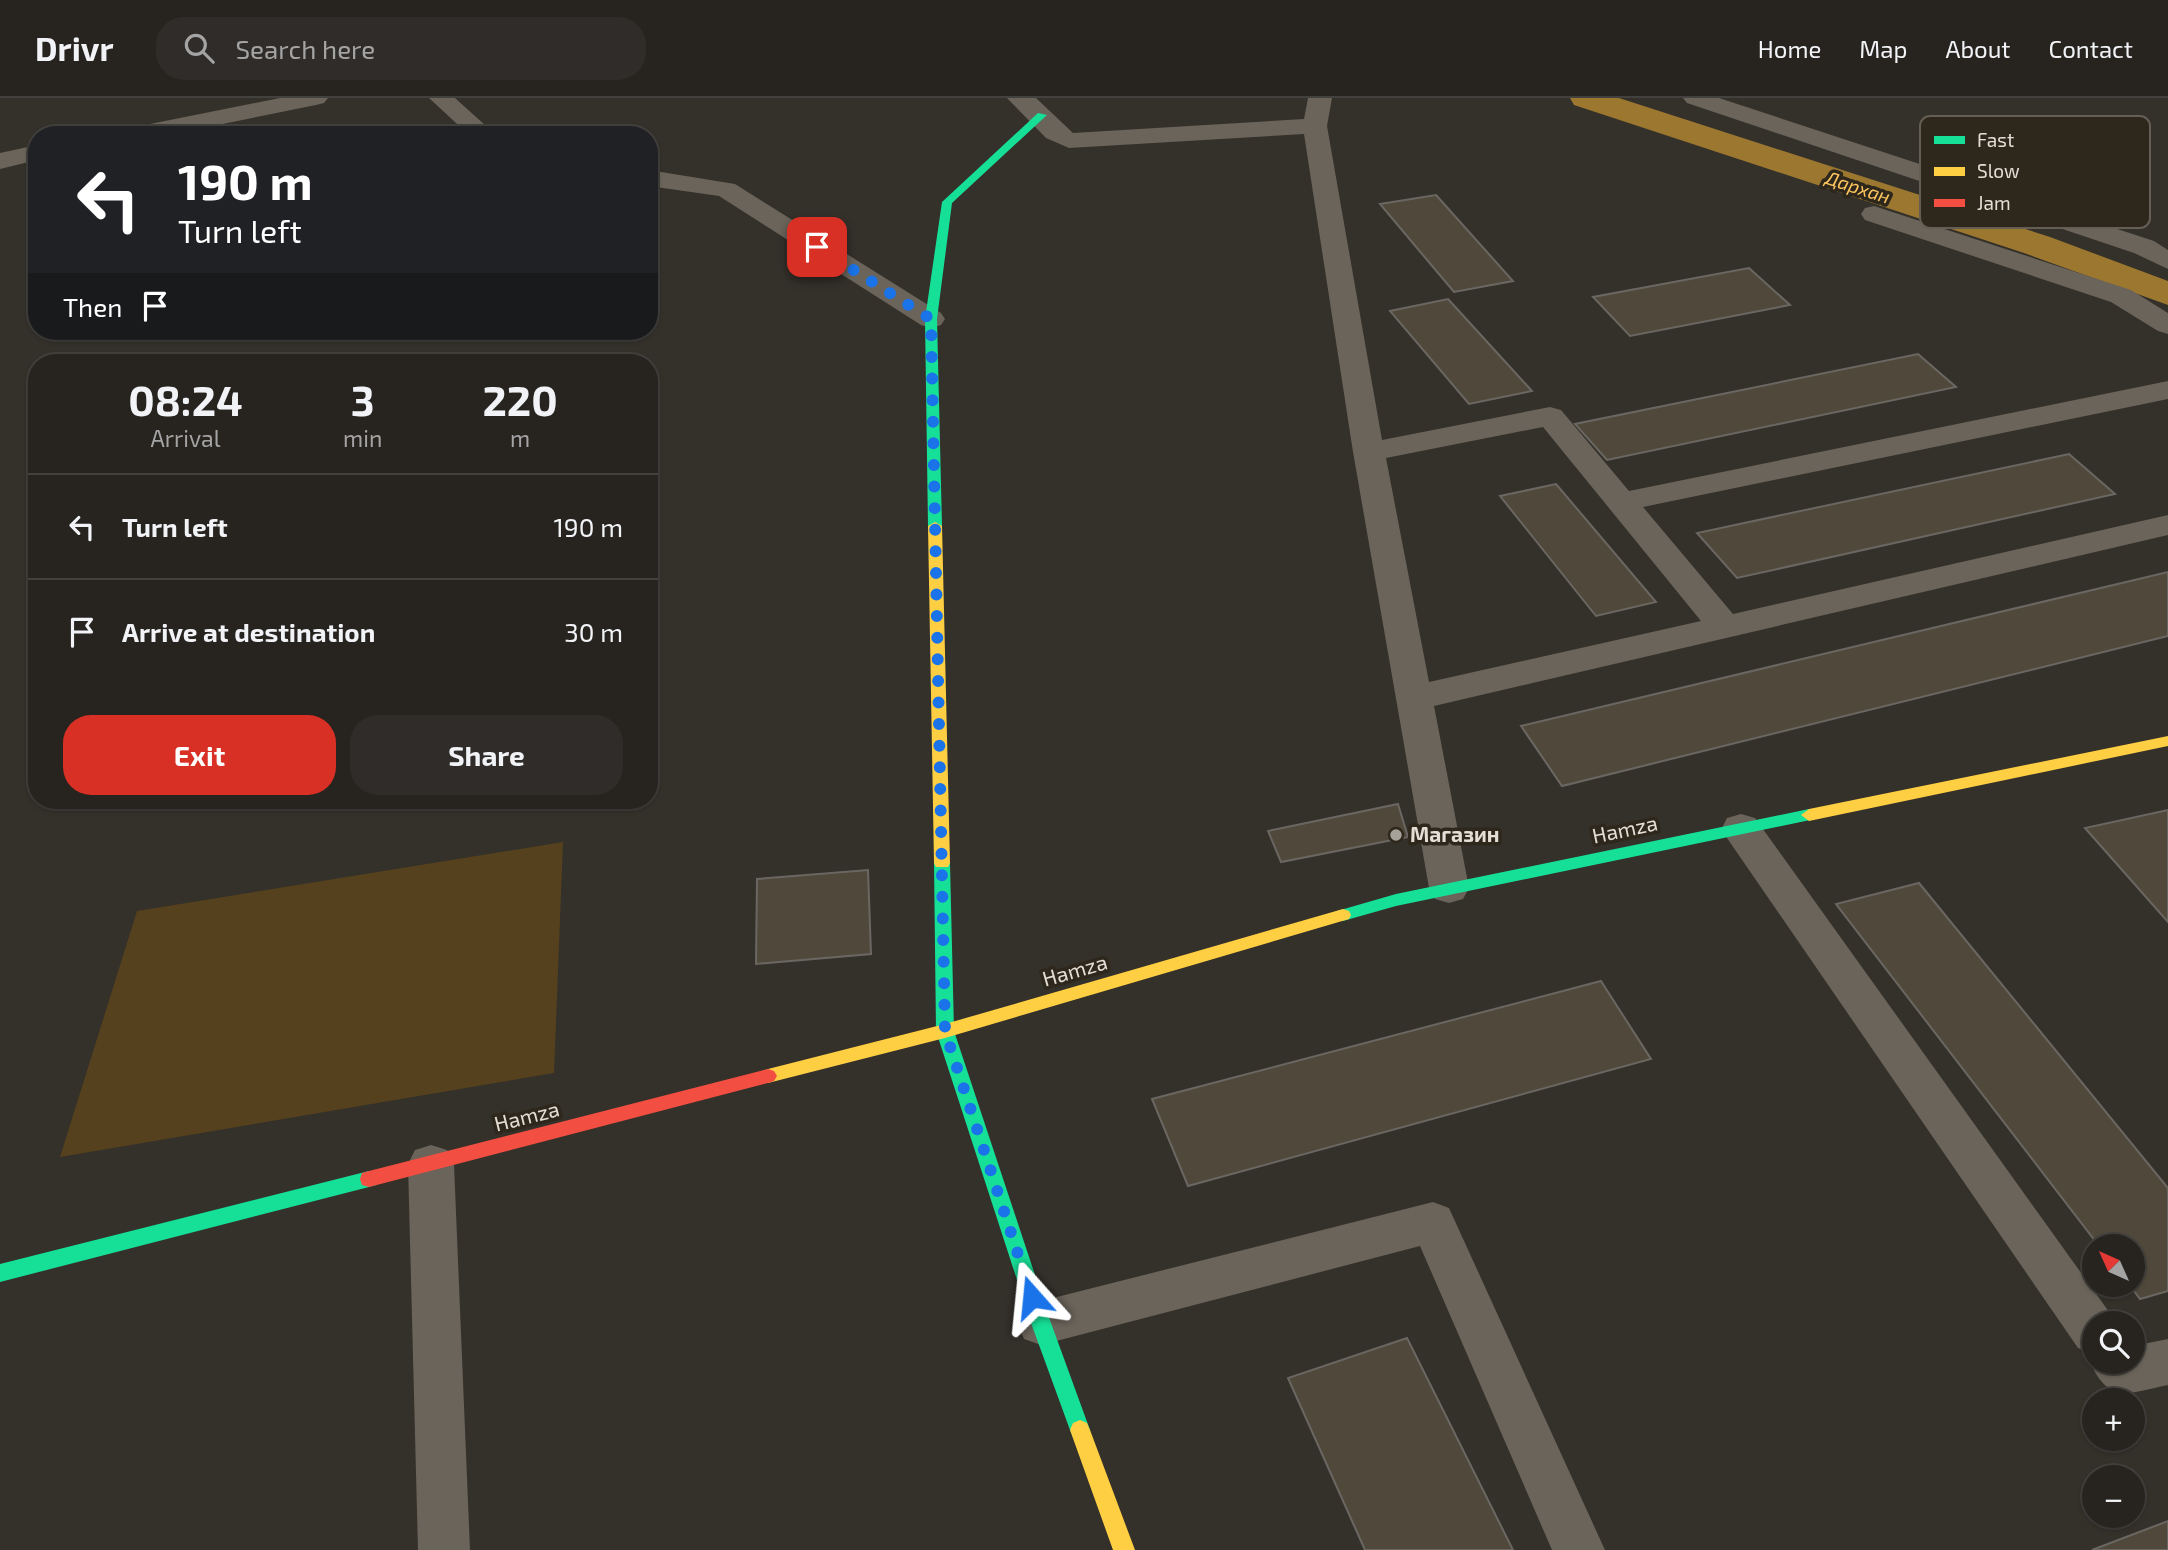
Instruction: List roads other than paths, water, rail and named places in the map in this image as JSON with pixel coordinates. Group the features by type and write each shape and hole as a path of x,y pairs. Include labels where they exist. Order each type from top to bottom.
{"street":[{"path":"171,126 286,101 316,98"},
{"path":"441,98 474,126"},
{"path":"1019,98 1034,106 1058,137 1079,142 1318,112 1369,452 1448,887"},
{"path":"1695,98 1920,173"},
{"path":"1042,115 947,202 931,319 945,1031 1041,1323 1124,1550"},
{"path":"0,161 28,154"},
{"path":"658,179 726,189 931,319"},
{"path":"1874,214 2121,296 2168,325"},
{"path":"2087,228 2144,247 2168,261"},
{"path":"1622,502 2168,390"},
{"path":"1369,452 1550,416 1725,627"},
{"path":"1414,698 2168,525"},
{"name":"Hamza","path":"0,1273 945,1031 1448,887 2168,741"},
{"path":"1741,828 2082,1313"},
{"path":"431,1164 444,1550"},
{"path":"1041,1323 1433,1222 1579,1550"},
{"path":"2145,1366 2168,1362"}],"waterway":[{"name":"Дархан","path":"1586,98 1920,207"},
{"name":"Дархан","path":"1985,228 2168,294"}],"place":[{"name":"Магазин","path":"1396,835"}]}
